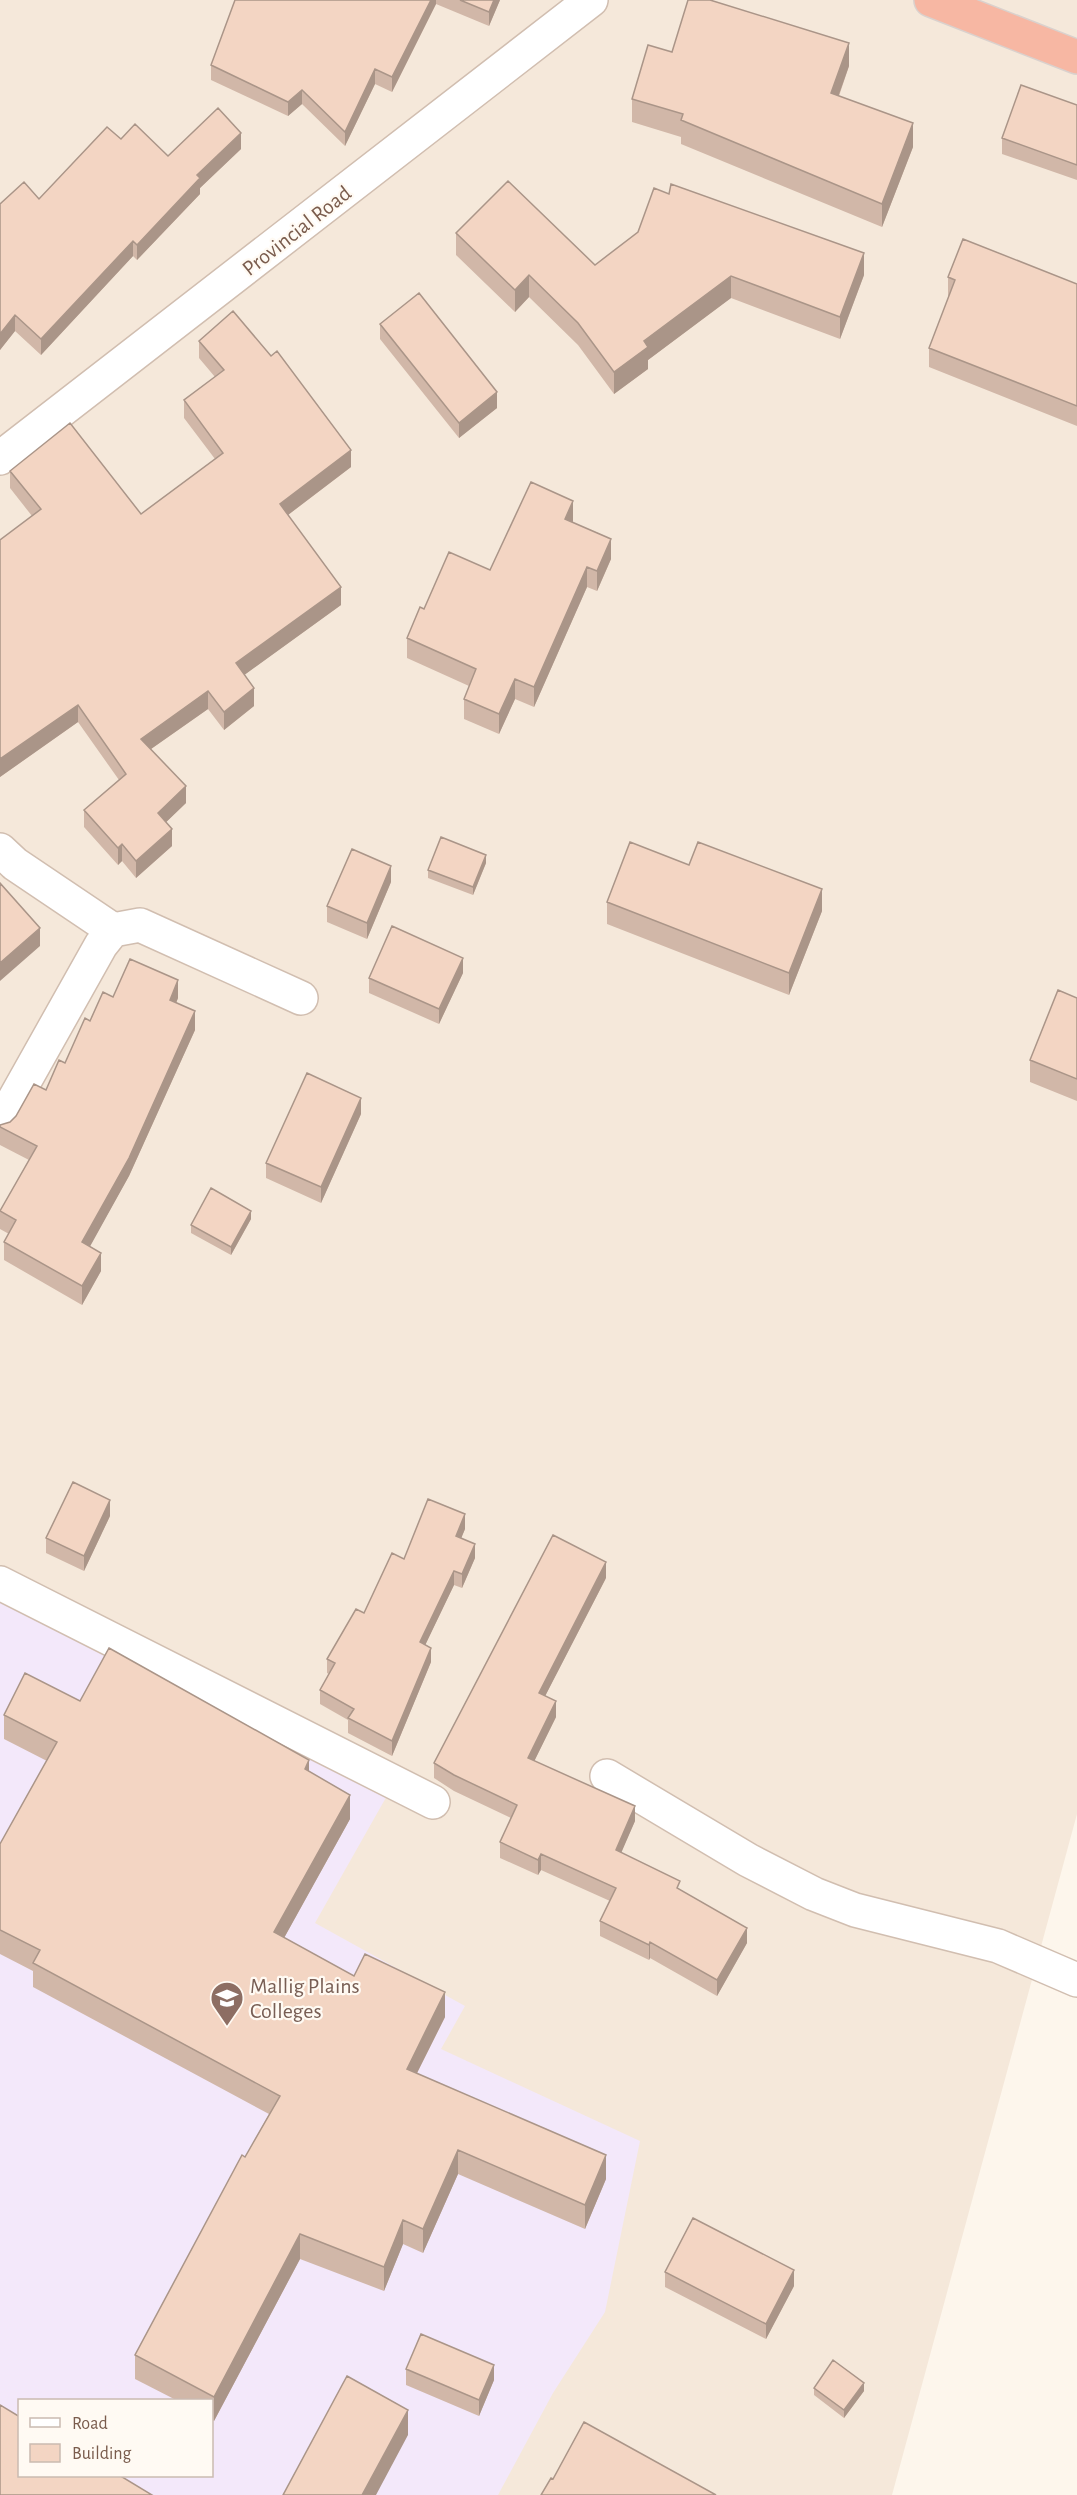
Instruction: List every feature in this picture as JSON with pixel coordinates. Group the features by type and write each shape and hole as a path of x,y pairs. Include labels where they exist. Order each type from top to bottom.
{"highway":[{"path":"932,0 1077,57"}],"street":[{"name":"Provincial Road","path":"0,458 383,164 591,0"},
{"path":"0,850 15,864 113,930 140,926 301,998"},
{"path":"0,1125 101,945 113,930"},
{"path":"0,1583 433,1802"},
{"path":"608,1776 748,1860 814,1894 855,1910 998,1946 1077,1980"}],"shaded area":[{"path":"0,0 1077,0 1077,1814 892,2495 0,2495"},
{"name":"Mallig Plains Colleges","path":"0,1594 388,1794 315,1923 465,2006 441,2049 640,2141 605,2312 553,2393 498,2495 0,2495"}],"building":[{"path":"235,0 431,0 392,77 375,69 345,132 302,90 288,102 211,65"},
{"path":"460,0 494,0 489,12"},
{"path":"688,0 710,0 849,43 831,93 913,123 882,204 681,120 683,114 632,99 648,45 672,52"},
{"path":"1021,85 1077,105 1077,165 1002,138"},
{"path":"218,108 241,133 197,175 200,178 137,245 133,241 41,339 15,315 0,334 0,204 24,182 39,199 107,127 121,139 135,124 168,156"},
{"path":"508,181 595,265 638,232 654,188 669,194 671,184 864,253 840,317 731,276 644,341 648,347 614,372 578,323 529,275 515,290 456,233"},
{"path":"963,239 1077,284 1077,406 929,348 955,280 948,277"},
{"path":"419,293 497,392 459,423 380,324"},
{"path":"233,311 271,356 277,351 351,450 280,504 341,587 236,663 254,688 224,712 208,691 141,739 186,786 158,813 172,829 136,861 122,844 118,848 84,810 126,774 78,705 0,759 0,540 41,509 10,471 70,423 141,514 223,453 184,400 224,370 199,341"},
{"path":"531,482 573,501 565,519 611,539 597,571 587,567 534,687 515,679 499,714 464,699 476,669 407,638 420,607 424,609 449,552 490,570"},
{"path":"441,837 486,855 473,887 428,870"},
{"path":"630,842 689,865 698,842 822,889 789,973 607,902"},
{"path":"352,849 391,866 367,923 327,906"},
{"path":"0,883 40,928 0,963"},
{"path":"392,926 463,958 439,1009 369,978"},
{"path":"130,959 178,980 170,1000 195,1011 129,1158 82,1242 101,1253 82,1286 4,1242 16,1220 0,1211 37,1146 0,1125 10,1122 16,1116 34,1084 46,1090 59,1060 65,1063 85,1018 90,1021 103,992 113,997"},
{"path":"1058,990 1077,998 1077,1079 1030,1060"},
{"path":"307,1073 361,1098 321,1187 266,1163"},
{"path":"211,1188 251,1211 231,1247 191,1225"},
{"path":"73,1482 110,1500 84,1556 46,1538"},
{"path":"428,1499 465,1514 456,1536 475,1544 462,1574 454,1571 420,1642 431,1648 392,1741 348,1718 354,1709 320,1690 335,1663 327,1659 356,1609 364,1613 392,1553 404,1559"},
{"path":"553,1535 606,1562 539,1693 556,1701 528,1758 635,1806 616,1850 680,1881 677,1888 747,1928 717,1980 650,1942 649,1945 600,1921 616,1888 541,1854 538,1860 500,1842 517,1805 434,1763"},
{"path":"109,1648 309,1760 305,1769 350,1795 274,1932 354,1976 365,1954 445,1992 407,2069 606,2155 585,2205 458,2150 423,2229 403,2220 384,2267 300,2234 214,2397 135,2355 242,2155 245,2157 280,2096 33,1963 40,1950 0,1930 0,1844 57,1742 4,1715 25,1673 80,1701"},
{"path":"693,2218 794,2270 766,2324 665,2272"},
{"path":"421,2334 494,2365 479,2400 406,2369"},
{"path":"833,2360 864,2383 844,2410 814,2388"},
{"path":"347,2376 408,2410 362,2495 283,2495"},
{"path":"0,2405 18,2416 18,2477 122,2477 152,2495 0,2495"},
{"path":"584,2422 716,2495 541,2495 551,2478 553,2479"}],"place":[{"name":"Mallig Plains Colleges","path":"227,2027"}]}
